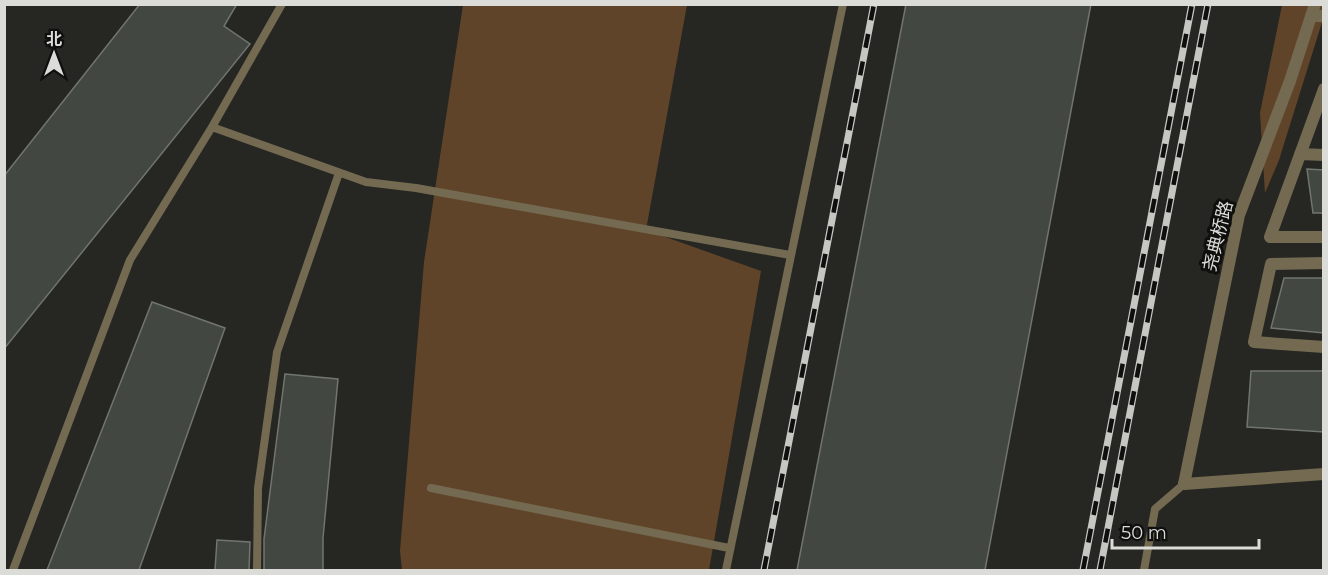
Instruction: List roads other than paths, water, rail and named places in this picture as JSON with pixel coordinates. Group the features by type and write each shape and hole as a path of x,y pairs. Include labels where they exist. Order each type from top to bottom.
{"street":[{"name":"尧典桥路","path":"1184,484 1239,214 1316,12"},
{"path":"1323,89 1270,237 1323,237"},
{"path":"1300,154 1323,155"},
{"path":"1323,263 1271,264 1254,342 1323,347"},
{"path":"1184,484 1323,474"}],"lane":[{"path":"13,570 130,260 212,127 282,4"},
{"path":"726,570 843,4"},
{"path":"212,127 366,182 416,188 790,255"},
{"path":"257,570 258,488 278,352 339,173"},
{"path":"1144,570 1155,509 1184,484"},
{"path":"431,488 729,548"}],"railway":[{"path":"764,570 874,4"},
{"path":"1083,570 1192,4"},
{"path":"1100,570 1208,4"}]}
